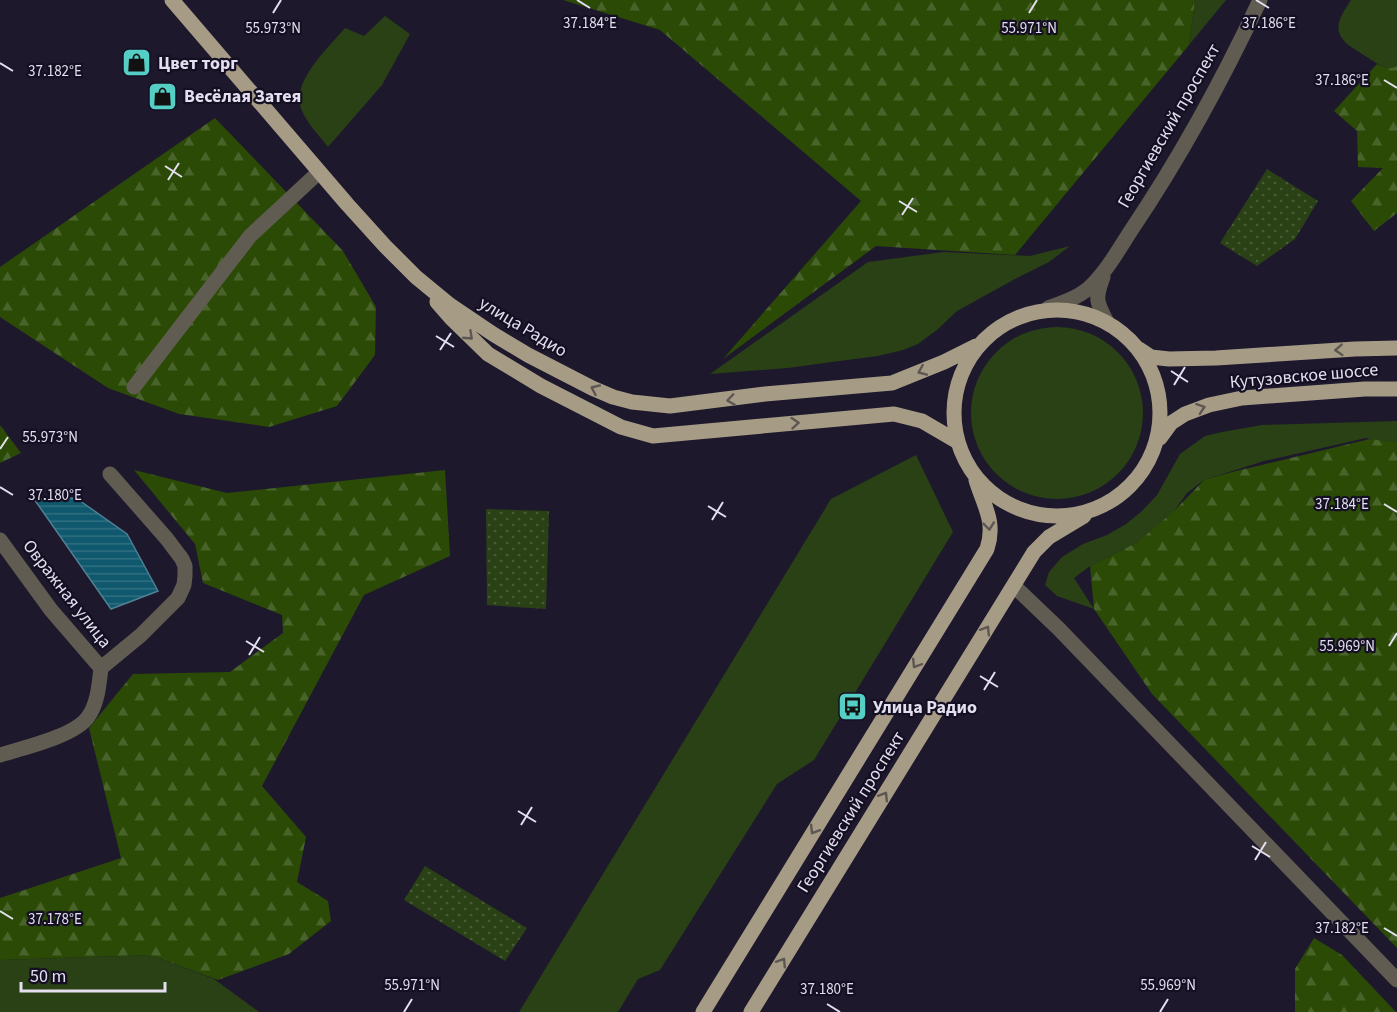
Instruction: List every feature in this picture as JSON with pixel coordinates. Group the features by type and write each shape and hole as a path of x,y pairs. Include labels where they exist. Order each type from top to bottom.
{"main road":[{"name":"улица Радио","path":"172,0 319,172 416,277 450,305 493,334 592,388 632,402 670,406 765,394 892,383 976,346"},
{"path":"416,277 451,318 488,354 541,386 621,427 653,436 894,414 922,421 958,442"},
{"path":"1048,308 1085,314 1107,322 1123,332 1137,347 1156,382 1160,402 1160,423 1148,462 1122,493 1086,512 1066,516 1046,516 1008,505 994,496 975,476 958,442 953,423 953,402 966,361 976,346 1008,322 1048,308"},
{"name":"Кутузовское шоссе","path":"1137,347 1151,357 1169,359 1397,348"},
{"name":"Кутузовское шоссе","path":"1156,442 1171,423 1185,414 1209,405 1242,398 1365,388 1397,389"},
{"name":"Георгиевский проспект","path":"703,1012 987,549 992,532 975,476"},
{"name":"Георгиевский проспект","path":"751,1012 1034,552 1062,528 1105,504"}],"street":[{"name":"Георгиевский проспект","path":"1106,268 1188,140 1260,0"},
{"path":"134,387 250,236 319,172"},
{"path":"1048,308 1072,299 1088,289 1106,268"},
{"path":"1106,268 1097,292 1098,307 1107,322"},
{"path":"101,668 141,635 178,598 185,576 182,559 110,474"},
{"name":"Овражная улица","path":"0,540 51,610 101,668 99,688 90,716 82,724 70,732 0,755"},
{"path":"1014,586 1066,636 1397,980"}],"green space":[{"path":"563,0 1195,0 1189,45 1015,255 876,246 723,359 861,201 660,30"},
{"path":"1195,0 1226,0 1189,45"},
{"path":"1351,0 1397,0 1397,66 1391,69 1384,68 1348,45 1343,39 1339,33 1339,22"},
{"path":"385,16 410,34 382,85 328,147 303,113 299,98 301,87 313,65 345,28 364,36"},
{"path":"1377,64 1387,68 1397,66 1397,213 1374,231 1351,201 1383,168 1358,167 1357,131 1334,111"},
{"path":"215,118 343,251 376,307 375,355 337,406 269,427 179,414 108,388 0,317 0,267"},
{"path":"1267,169 1318,201 1295,239 1257,266 1220,243"},
{"path":"1070,246 1049,262 957,311 918,344 903,350 878,356 788,368 710,374 868,262 944,252 1030,256"},
{"path":"1057,327 1090,334 1118,352 1136,380 1143,413 1136,446 1118,474 1090,492 1057,499 1024,492 996,474 978,446 971,413 978,380 996,352 1024,334"},
{"path":"1397,421 1397,446 1366,438 1264,461 1204,480 1187,493 1160,527 1138,542 1090,566 1074,578 1094,609 1057,596 1045,585 1049,572 1062,557 1083,544 1107,535 1142,511 1157,495 1180,454 1205,436 1262,425"},
{"path":"0,425 21,453 0,463"},
{"path":"1370,439 1397,443 1397,948 1152,694 1094,609 1090,566 1138,542 1174,511 1204,480"},
{"path":"916,455 953,532 814,760 777,784 660,970 638,979 618,1012 519,1012 831,499"},
{"path":"134,470 227,493 445,470 450,556 364,595 262,786 306,837 297,882 328,901 331,921 289,954 218,980 150,955 0,960 0,898 121,858 89,728 133,674 230,672 283,633 282,615 203,583 195,544"},
{"path":"486,509 549,511 546,609 487,605"},
{"path":"425,866 527,928 505,961 404,900"},
{"path":"1314,938 1342,955 1396,1012 1295,1012 1295,969"},
{"path":"150,955 214,979 259,1012 0,1012 0,960"}],"water":[{"path":"76,498 127,534 158,591 111,609 34,499"}],"place":[{"name":"Цвет торг","path":"137,63"},
{"name":"Весёлая Затея","path":"163,96"},
{"name":"Улица Радио","path":"852,707"}]}
